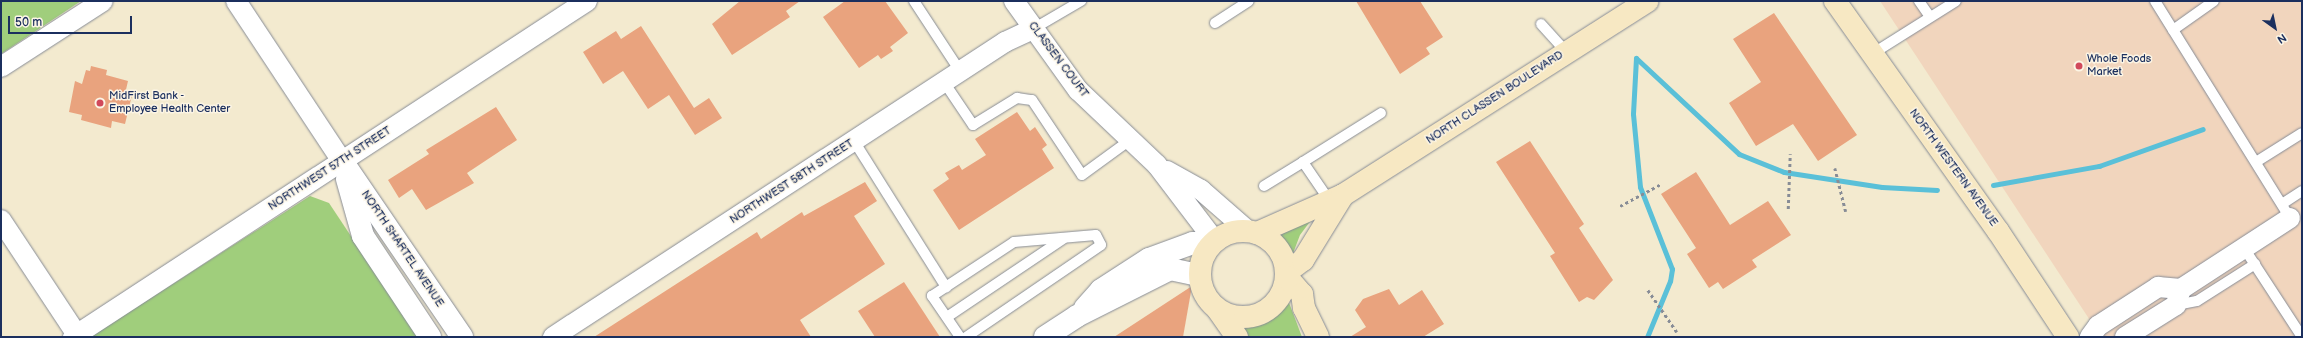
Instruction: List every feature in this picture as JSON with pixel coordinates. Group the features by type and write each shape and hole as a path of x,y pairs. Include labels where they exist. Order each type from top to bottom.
{"main road":[{"name":"NORTH CLASSEN BOULEVARD","path":"1214,242 1233,232 1252,232 1336,197 1647,1"},
{"name":"NORTH WESTERN AVENUE","path":"1835,1 1998,231 2068,337"},
{"name":"NORTH CLASSEN BOULEVARD","path":"1287,275 1303,260 1336,197"},
{"path":"1252,232 1276,245 1287,275 1302,294 1304,308 1318,337"},
{"path":"1214,242 1202,258 1199,275 1205,295 1218,310 1237,337"},
{"path":"1218,310 1240,318 1262,313 1280,299 1287,275"}],"street":[{"path":"1,67 103,1"},
{"name":"NORTH SHARTEL AVENUE","path":"236,1 342,161 462,337"},
{"name":"NORTHWEST 57TH STREET","path":"75,336 587,1"},
{"name":"CLASSEN COURT","path":"1014,1 1078,90 1157,165 1214,242"},
{"name":"NORTHWEST 58TH STREET","path":"553,337 1005,42 1033,29"},
{"name":"NORTH SHARTEL AVENUE","path":"342,161 363,236 430,337"},
{"name":"CLASSEN COURT","path":"1157,165 1201,190 1252,232"},
{"path":"2125,337 2244,248 2286,211"},
{"path":"1,220 75,336"},
{"path":"1077,316 1101,290 1149,259 1193,243 1214,242"},
{"path":"1045,337 1077,316 1170,269 1199,275"},
{"path":"2090,337 2098,326 2158,287 2179,297"}],"lane":[{"path":"914,1 960,71"},
{"path":"1033,29 1081,1"},
{"path":"1215,23 1249,1"},
{"path":"1919,1 1930,17"},
{"path":"1872,54 1956,1"},
{"path":"2155,1 2286,211 2302,192"},
{"path":"2173,30 2214,1"},
{"path":"1541,24 1566,52"},
{"path":"944,82 973,125 1017,98 1032,100 1082,175 1130,140"},
{"path":"1264,186 1381,113"},
{"path":"2256,162 2302,133"},
{"path":"854,141 946,286"},
{"path":"1303,162 1336,197"},
{"path":"960,337 932,296 1014,242 1096,235 1101,245 966,337"},
{"path":"947,317 1065,238"},
{"path":"2244,248 2302,337"},
{"path":"2179,297 2197,302 2255,264"}],"path":[{"path":"1788,209 1790,154"},
{"path":"1835,168 1846,212"},
{"path":"1620,206 1661,184"},
{"path":"1648,290 1677,332"}],"shaded area":[{"path":"1880,1 2302,1 2302,337 2101,337"}],"green space":[{"path":"1,1 81,1 1,54"},
{"path":"310,196 329,203 418,337 90,337"},
{"path":"1315,215 1300,235 1292,256 1278,236"},
{"path":"1288,300 1302,337 1247,337 1239,326 1272,317"}],"building":[{"path":"740,1 800,1 786,11 790,17 732,55 712,24"},
{"path":"845,1 885,1 908,33 890,47 893,51 881,59 878,55 859,68 823,17"},
{"path":"1356,1 1420,1 1443,37 1426,48 1430,54 1400,74"},
{"path":"1774,13 1857,135 1818,161 1793,124 1756,146 1729,103 1761,82 1733,39"},
{"path":"641,26 694,108 709,98 722,118 695,135 669,95 648,109 623,71 603,84 583,52 616,31 621,39"},
{"name":"MidFirst Bank - Employee Health Center","path":"91,66 107,70 106,75 128,81 125,94 132,95 125,124 112,121 111,128 81,120 82,115 69,112 75,81 82,84 86,70 90,71"},
{"path":"496,107 517,140 467,173 474,183 426,210 412,189 399,198 388,180 429,154 426,150"},
{"path":"1017,112 1030,131 1035,127 1047,145 1042,149 1054,168 959,230 933,190 949,179 945,173 959,165 962,170 986,155 975,139"},
{"path":"1530,141 1584,224 1579,228 1613,280 1594,300 1587,297 1579,302 1550,256 1555,253 1496,162"},
{"path":"1696,172 1730,225 1768,201 1791,235 1752,260 1757,267 1723,289 1718,282 1709,288 1687,254 1696,248 1661,194"},
{"path":"865,182 877,201 854,216 885,264 800,320 811,337 594,337 757,232 761,239 802,212 804,216"},
{"path":"904,282 940,337 875,337 858,311"},
{"path":"1192,286 1183,337 1114,337"},
{"path":"1389,289 1399,305 1422,290 1444,324 1423,337 1350,337 1366,327 1355,310 1363,299"}],"waterway":[{"path":"1636,58 1739,154 1784,172 1882,187 1937,190"},
{"path":"1636,58 1633,114 1640,187 1672,269 1670,281 1647,337"},
{"path":"1993,185 2099,166 2203,129"}],"place":[{"name":"Whole Foods Market","path":"2079,66"},
{"name":"MidFirst Bank - Employee Health Center","path":"100,103"}]}
